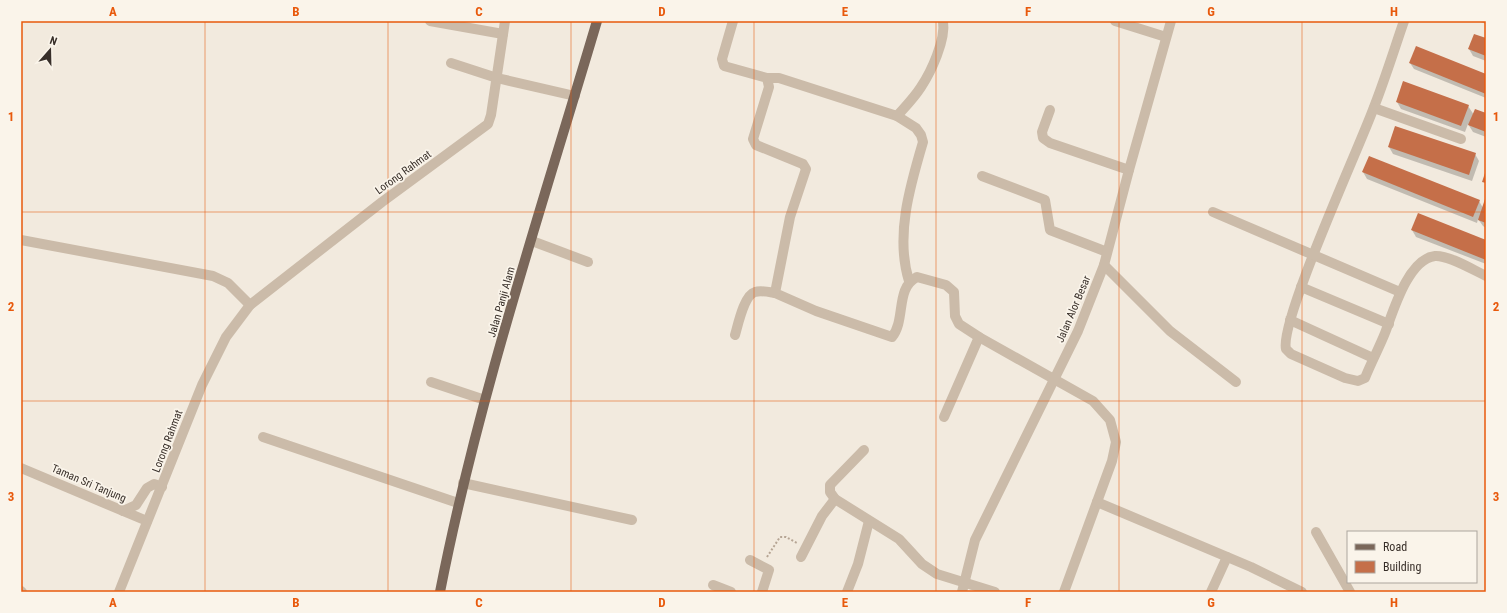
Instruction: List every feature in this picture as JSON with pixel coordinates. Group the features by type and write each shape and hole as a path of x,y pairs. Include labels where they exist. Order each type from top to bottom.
{"main road":[{"name":"Jalan Panji Alam","path":"440,592 458,503 485,400 597,21"}],"street":[{"path":"430,21 503,34"},
{"name":"Lorong Rahmat","path":"120,592 202,385 226,337 250,305 382,202 488,124 492,115 505,21"},
{"path":"733,21 722,59 724,66 767,78 779,78 897,116 916,128 921,135 923,142 908,197 903,257 909,281"},
{"path":"897,116 921,87 939,49 944,30 943,21"},
{"path":"1115,21 1166,37"},
{"name":"Jalan Alor Besar","path":"963,587 975,540 986,514 1078,331 1104,265 1171,21"},
{"path":"1404,21 1374,108 1301,287 1290,320 1285,344 1286,349 1291,354 1352,381 1358,382 1365,378 1389,324 1400,292 1424,260 1435,256 1446,258 1486,276"},
{"path":"450,63 497,78 575,96"},
{"path":"767,78 769,87 753,139 756,145 803,164 806,169 790,217 775,293"},
{"path":"1374,108 1461,138"},
{"path":"1050,110 1042,132 1043,138 1050,143 1129,170"},
{"path":"982,176 1045,200 1050,230 1107,252"},
{"path":"1213,212 1314,257 1400,292"},
{"path":"21,240 213,276 228,283 250,305"},
{"path":"532,241 588,262"},
{"path":"1104,265 1170,331 1236,382"},
{"path":"735,335 743,308 751,294 756,292 775,293 816,311 892,337 897,330 904,291 909,281 917,277 946,285 954,292 955,316 959,324 979,337 1055,378 1093,401 1110,420 1116,442 1112,461 1064,592"},
{"path":"1301,287 1389,324"},
{"path":"1290,320 1373,358"},
{"path":"944,417 979,337"},
{"path":"431,382 485,400"},
{"path":"263,437 458,503"},
{"path":"864,450 830,485 830,492 835,499 899,539 922,564 937,574 963,587 995,592"},
{"name":"Taman Sri Tanjung","path":"21,468 147,521"},
{"path":"463,483 632,520"},
{"path":"123,511 136,504 150,486 154,484 162,487"},
{"path":"803,553 822,516 835,499"},
{"path":"1097,502 1227,557 1302,592"},
{"path":"847,592 858,564 869,521"},
{"path":"1316,532 1350,592"},
{"path":"1211,592 1227,557"},
{"path":"750,560 769,570 762,592"},
{"path":"713,585 731,592"}],"path":[{"path":"763,566 780,537 786,537 803,553"}],"building":[{"path":"1474,34 1486,38 1486,56 1468,49"},
{"path":"1416,46 1486,74 1486,94 1409,63"},
{"path":"1403,81 1469,105 1461,126 1396,102"},
{"path":"1475,109 1486,113 1486,132 1468,125"},
{"path":"1395,126 1476,153 1469,175 1388,147"},
{"path":"1369,156 1480,200 1473,217 1362,172"},
{"path":"1486,170 1486,183 1482,182"},
{"path":"1486,196 1486,223 1478,220"},
{"path":"1418,213 1486,240 1486,260 1411,230"}]}
